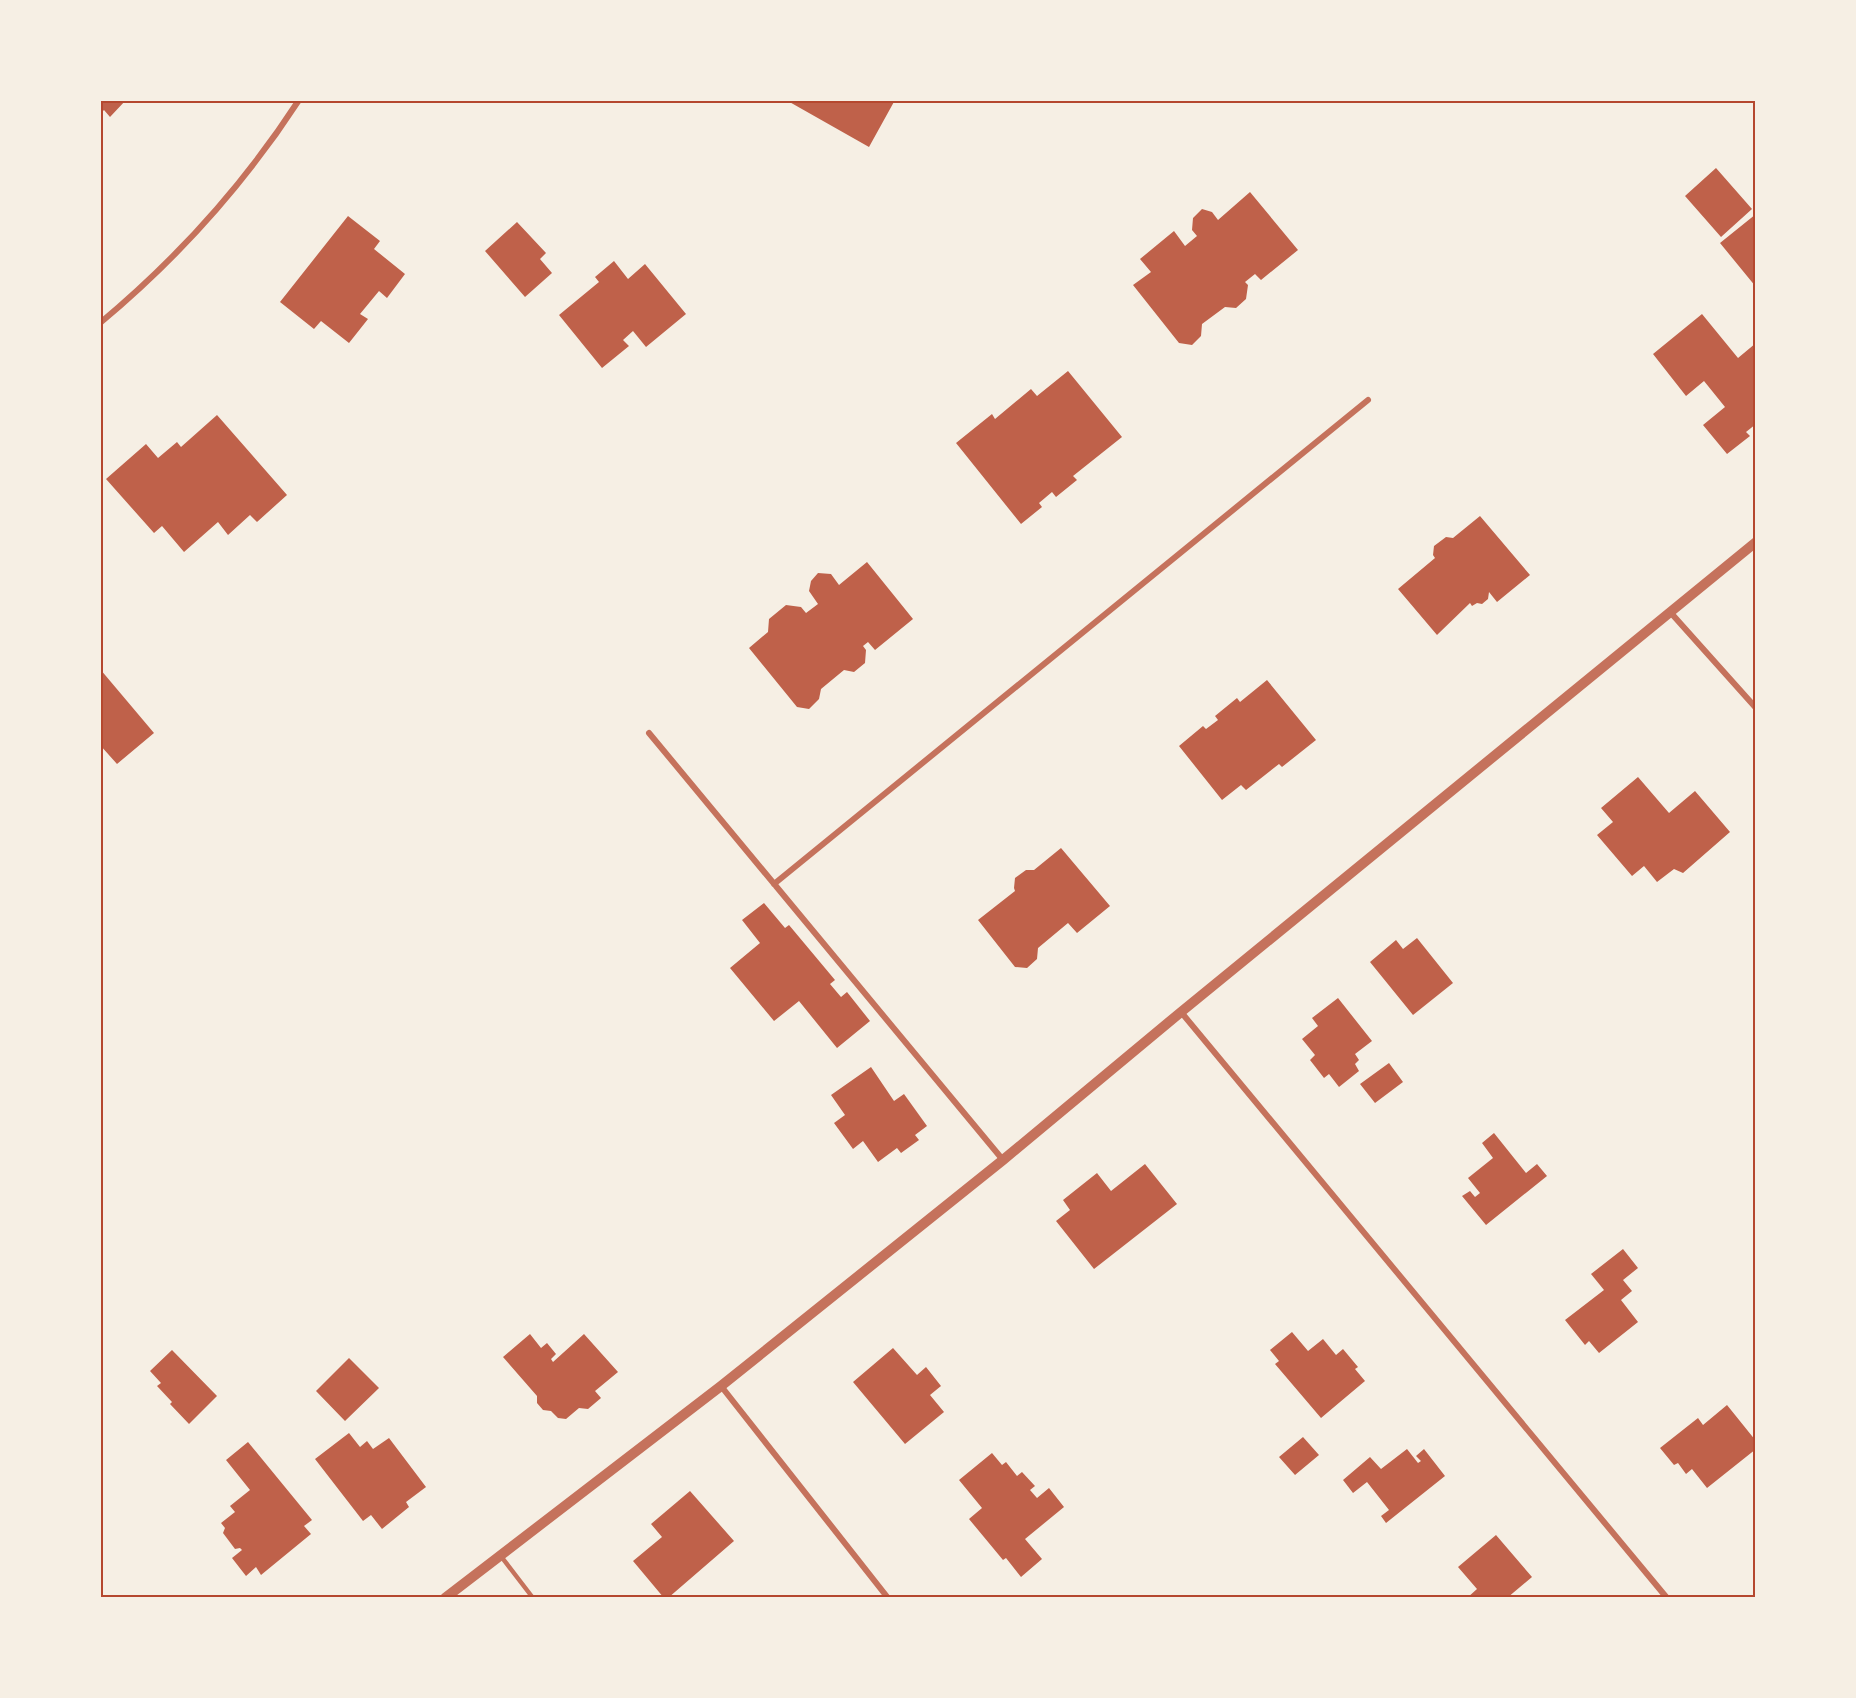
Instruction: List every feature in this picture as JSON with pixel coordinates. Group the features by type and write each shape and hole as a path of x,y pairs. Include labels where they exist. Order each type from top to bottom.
{"street":[{"path":"100,323 145,286 205,225 270,145 299,100"},
{"path":"774,884 1368,400"},
{"path":"445,1598 722,1386 1003,1160 1755,542"},
{"path":"1671,613 1755,708"},
{"path":"649,733 1003,1160"},
{"path":"1181,1012 1667,1598"},
{"path":"722,1386 888,1598"}],"lane":[{"path":"500,1555 533,1598"}],"building":[{"path":"100,100 126,100 110,117 104,110 100,114"},
{"path":"786,100 895,100 869,147"},
{"path":"1716,168 1752,209 1721,237 1685,196"},
{"path":"1250,192 1298,250 1261,280 1255,274 1245,282 1248,285 1246,299 1236,308 1225,307 1202,324 1201,336 1192,345 1179,343 1133,285 1151,272 1140,259 1174,231 1185,246 1197,236 1192,230 1193,218 1202,209 1212,212 1218,220"},
{"path":"1756,214 1756,287 1720,243"},
{"path":"348,216 380,241 374,249 405,274 387,298 379,291 360,314 368,319 349,343 321,321 314,329 280,302"},
{"path":"517,222 546,253 540,259 552,273 525,297 485,251"},
{"path":"614,261 628,279 645,264 686,314 646,347 633,331 623,340 629,346 602,368 559,315 599,282 595,277"},
{"path":"1702,314 1738,358 1756,343 1756,424 1746,432 1750,436 1727,454 1703,425 1725,407 1704,381 1686,396 1653,354"},
{"path":"1068,371 1122,437 1073,476 1077,480 1056,497 1052,492 1039,503 1042,507 1021,524 956,443 992,414 995,419 1031,389 1037,396"},
{"path":"217,415 287,495 257,522 250,515 228,535 218,522 184,552 162,526 154,533 106,479 146,444 158,458 177,442 181,447"},
{"path":"1480,516 1530,575 1497,602 1489,592 1488,599 1482,604 1477,603 1472,606 1470,603 1437,635 1398,589 1435,558 1434,546 1446,537 1453,538"},
{"path":"867,562 913,619 875,650 868,642 863,646 866,650 865,663 854,672 844,670 821,689 819,699 809,709 797,707 749,648 768,632 769,619 786,605 801,607 806,613 818,604 809,591 811,581 818,573 831,574 839,585"},
{"path":"100,669 154,733 117,764 100,745"},
{"path":"1267,680 1316,740 1282,767 1279,764 1246,790 1241,785 1222,800 1179,746 1203,726 1206,729 1218,720 1215,716 1237,698 1240,702"},
{"path":"1638,777 1669,813 1695,791 1730,832 1683,873 1674,869 1657,882 1644,866 1632,876 1597,835 1613,822 1601,808"},
{"path":"1061,848 1110,906 1077,933 1068,923 1038,948 1037,959 1027,968 1015,967 978,920 1015,891 1015,878 1026,870 1034,870"},
{"path":"764,903 785,928 789,925 835,980 830,984 841,997 847,992 870,1021 837,1048 799,1001 774,1021 730,968 760,943 742,920"},
{"path":"1417,938 1453,983 1413,1015 1370,962 1396,940 1403,949"},
{"path":"1338,998 1372,1041 1355,1054 1359,1060 1355,1064 1359,1071 1339,1087 1329,1074 1324,1078 1310,1060 1315,1055 1302,1039 1318,1026 1312,1018"},
{"path":"1389,1063 1403,1082 1375,1103 1360,1084"},
{"path":"871,1067 894,1101 904,1094 927,1126 915,1135 919,1140 901,1153 897,1148 878,1162 863,1141 853,1149 834,1123 845,1115 831,1095"},
{"path":"1494,1133 1526,1173 1537,1164 1547,1176 1486,1225 1462,1196 1470,1191 1475,1197 1480,1193 1468,1178 1493,1158 1482,1143"},
{"path":"1145,1164 1177,1204 1094,1269 1056,1221 1070,1210 1063,1200 1097,1173 1111,1191"},
{"path":"1623,1249 1638,1268 1623,1280 1632,1291 1621,1300 1638,1322 1599,1353 1589,1341 1585,1345 1565,1320 1604,1290 1591,1274"},
{"path":"1292,1332 1308,1351 1323,1339 1336,1355 1343,1349 1358,1367 1355,1369 1365,1381 1321,1418 1275,1364 1279,1361 1270,1350"},
{"path":"530,1334 541,1348 547,1343 556,1354 551,1359 553,1362 584,1334 618,1372 595,1391 601,1398 588,1409 579,1408 566,1419 558,1418 551,1411 543,1410 537,1403 537,1396 503,1357"},
{"path":"893,1348 917,1375 926,1367 941,1386 930,1395 944,1412 905,1444 853,1382"},
{"path":"172,1350 217,1396 189,1424 170,1404 172,1402 157,1386 161,1383 150,1371"},
{"path":"349,1358 379,1388 345,1421 316,1391"},
{"path":"1727,1405 1756,1441 1756,1449 1707,1488 1692,1469 1686,1474 1678,1463 1674,1465 1660,1448 1698,1418 1703,1425"},
{"path":"349,1433 360,1447 367,1441 373,1449 389,1438 426,1487 406,1502 409,1507 382,1529 371,1515 363,1521 315,1459"},
{"path":"1303,1437 1319,1455 1295,1475 1279,1457"},
{"path":"248,1442 312,1520 304,1526 311,1534 261,1575 256,1567 246,1576 232,1558 242,1550 235,1549 223,1533 225,1528 221,1523 235,1512 230,1506 250,1490 226,1460"},
{"path":"1407,1449 1418,1463 1421,1461 1416,1456 1424,1449 1445,1476 1386,1523 1381,1516 1389,1510 1367,1482 1353,1493 1343,1480 1370,1457 1381,1469"},
{"path":"992,1453 1002,1465 1006,1462 1017,1476 1022,1472 1035,1486 1030,1490 1037,1498 1049,1488 1064,1507 1025,1539 1042,1559 1021,1577 1006,1558 1003,1560 969,1519 982,1508 959,1480"},
{"path":"690,1491 734,1541 668,1598 664,1598 633,1561 662,1537 651,1524"},
{"path":"1496,1535 1532,1577 1507,1598 1467,1598 1477,1589 1458,1567"}]}
